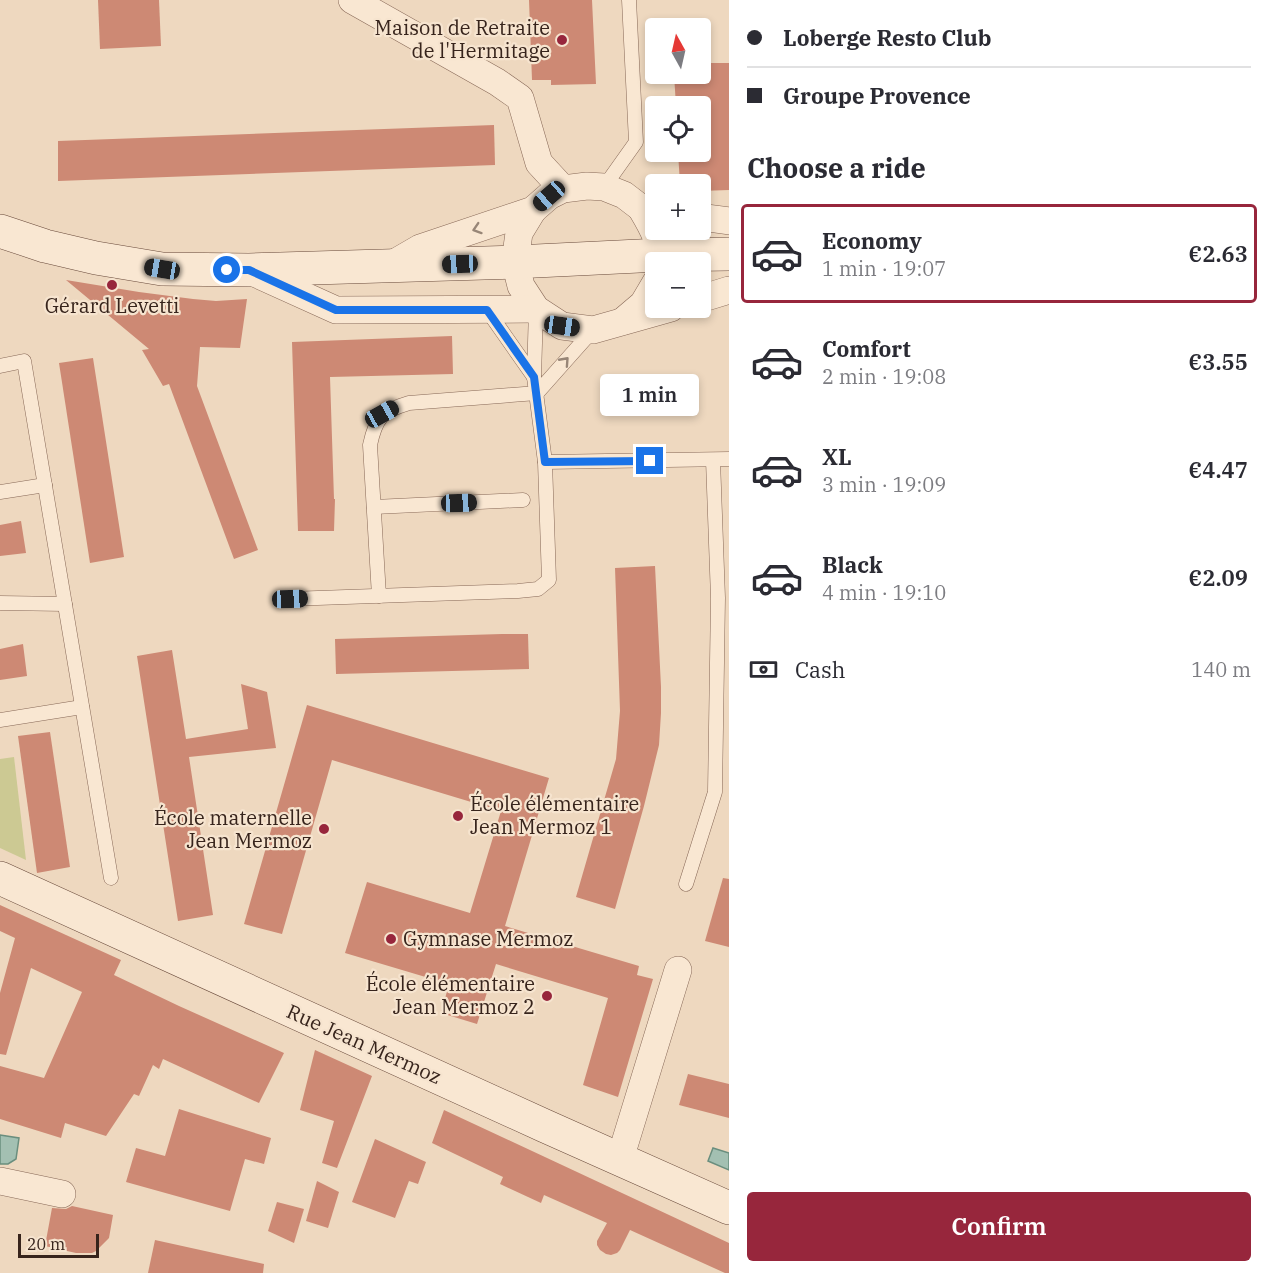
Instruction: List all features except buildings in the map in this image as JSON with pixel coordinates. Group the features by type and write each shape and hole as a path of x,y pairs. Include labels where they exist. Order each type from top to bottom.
{"main road":[{"path":"0,231 45,246 96,258 162,269 249,270 515,262 645,266"},
{"path":"711,257 729,254"},
{"name":"Rue Jean Mermoz","path":"0,878 729,1208"}],"street":[{"path":"352,0 497,82 520,98 540,163 563,189"},
{"path":"645,208 624,195 604,188 587,186 563,189 549,196 533,210 519,233 515,262 521,286 536,309 562,326 593,330 645,315"},
{"path":"389,266 420,248 533,210"},
{"path":"711,219 729,221"},
{"path":"249,270 336,310 536,309"},
{"path":"711,296 729,290"},
{"path":"622,322 643,304 645,299"},
{"path":"620,1159 678,970"},
{"path":"0,1181 62,1194"}],"lane":[{"path":"604,188 636,142 628,0"},
{"path":"290,599 538,589 549,580 545,462 534,377 536,309"},
{"path":"487,310 534,377"},
{"path":"379,596 370,445 373,430 382,414 409,403 537,393 593,330"},
{"path":"0,366 24,361 111,878"},
{"path":"545,462 729,459"},
{"path":"686,884 722,793 713,460"},
{"path":"0,492 45,485"},
{"path":"374,507 523,500"},
{"path":"0,603 65,604"},
{"path":"0,720 82,707"}],"shaded area":[{"path":"14,757 26,860 0,848 0,759"},
{"path":"0,1135 19,1138 16,1159 8,1164 0,1164"},
{"path":"713,1148 729,1153 729,1170 708,1161"}],"place":[{"name":"Maison de Retraite de l'Hermitage","path":"562,40"},
{"name":"Gérard Levetti","path":"112,285"},
{"name":"École élémentaire Jean Mermoz 1","path":"458,816"},
{"name":"École maternelle Jean Mermoz","path":"324,829"},
{"name":"Gymnase Mermoz","path":"391,939"},
{"name":"École élémentaire Jean Mermoz 2","path":"547,996"}],"route":[{"path":"227,270 249,270 336,310 487,310 534,377 545,462 650,461"}]}
